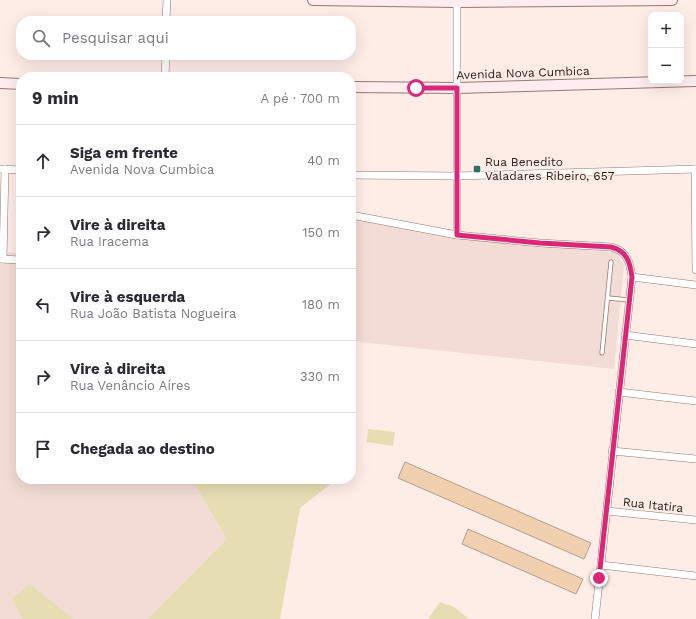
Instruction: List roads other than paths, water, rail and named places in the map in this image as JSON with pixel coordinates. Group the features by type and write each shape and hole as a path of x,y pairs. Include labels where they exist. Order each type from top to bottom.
{"street":[{"path":"166,16 167,0"},
{"path":"313,0 457,2 672,0"},
{"path":"457,2 457,235"},
{"path":"165,72 166,60"},
{"name":"Avenida Nova Cumbica","path":"356,87 457,88 696,81"},
{"path":"0,84 16,84"},
{"path":"16,170 2,169 2,259 16,260"},
{"path":"356,175 456,176 695,169 696,270"},
{"path":"356,216 457,235 540,243 611,247 626,255 631,266 632,277 624,335 595,619"},
{"path":"632,277 696,285"},
{"path":"624,335 696,344"},
{"path":"619,392 696,401"},
{"path":"612,450 696,459"},
{"name":"Rua Itatira","path":"607,511 696,520"},
{"path":"601,565 696,576"}],"lane":[{"path":"602,353 611,262"},
{"path":"608,298 629,300"}],"place":[{"name":"Rua Benedito Valadares Ribeiro, 657","path":"477,169"}]}
